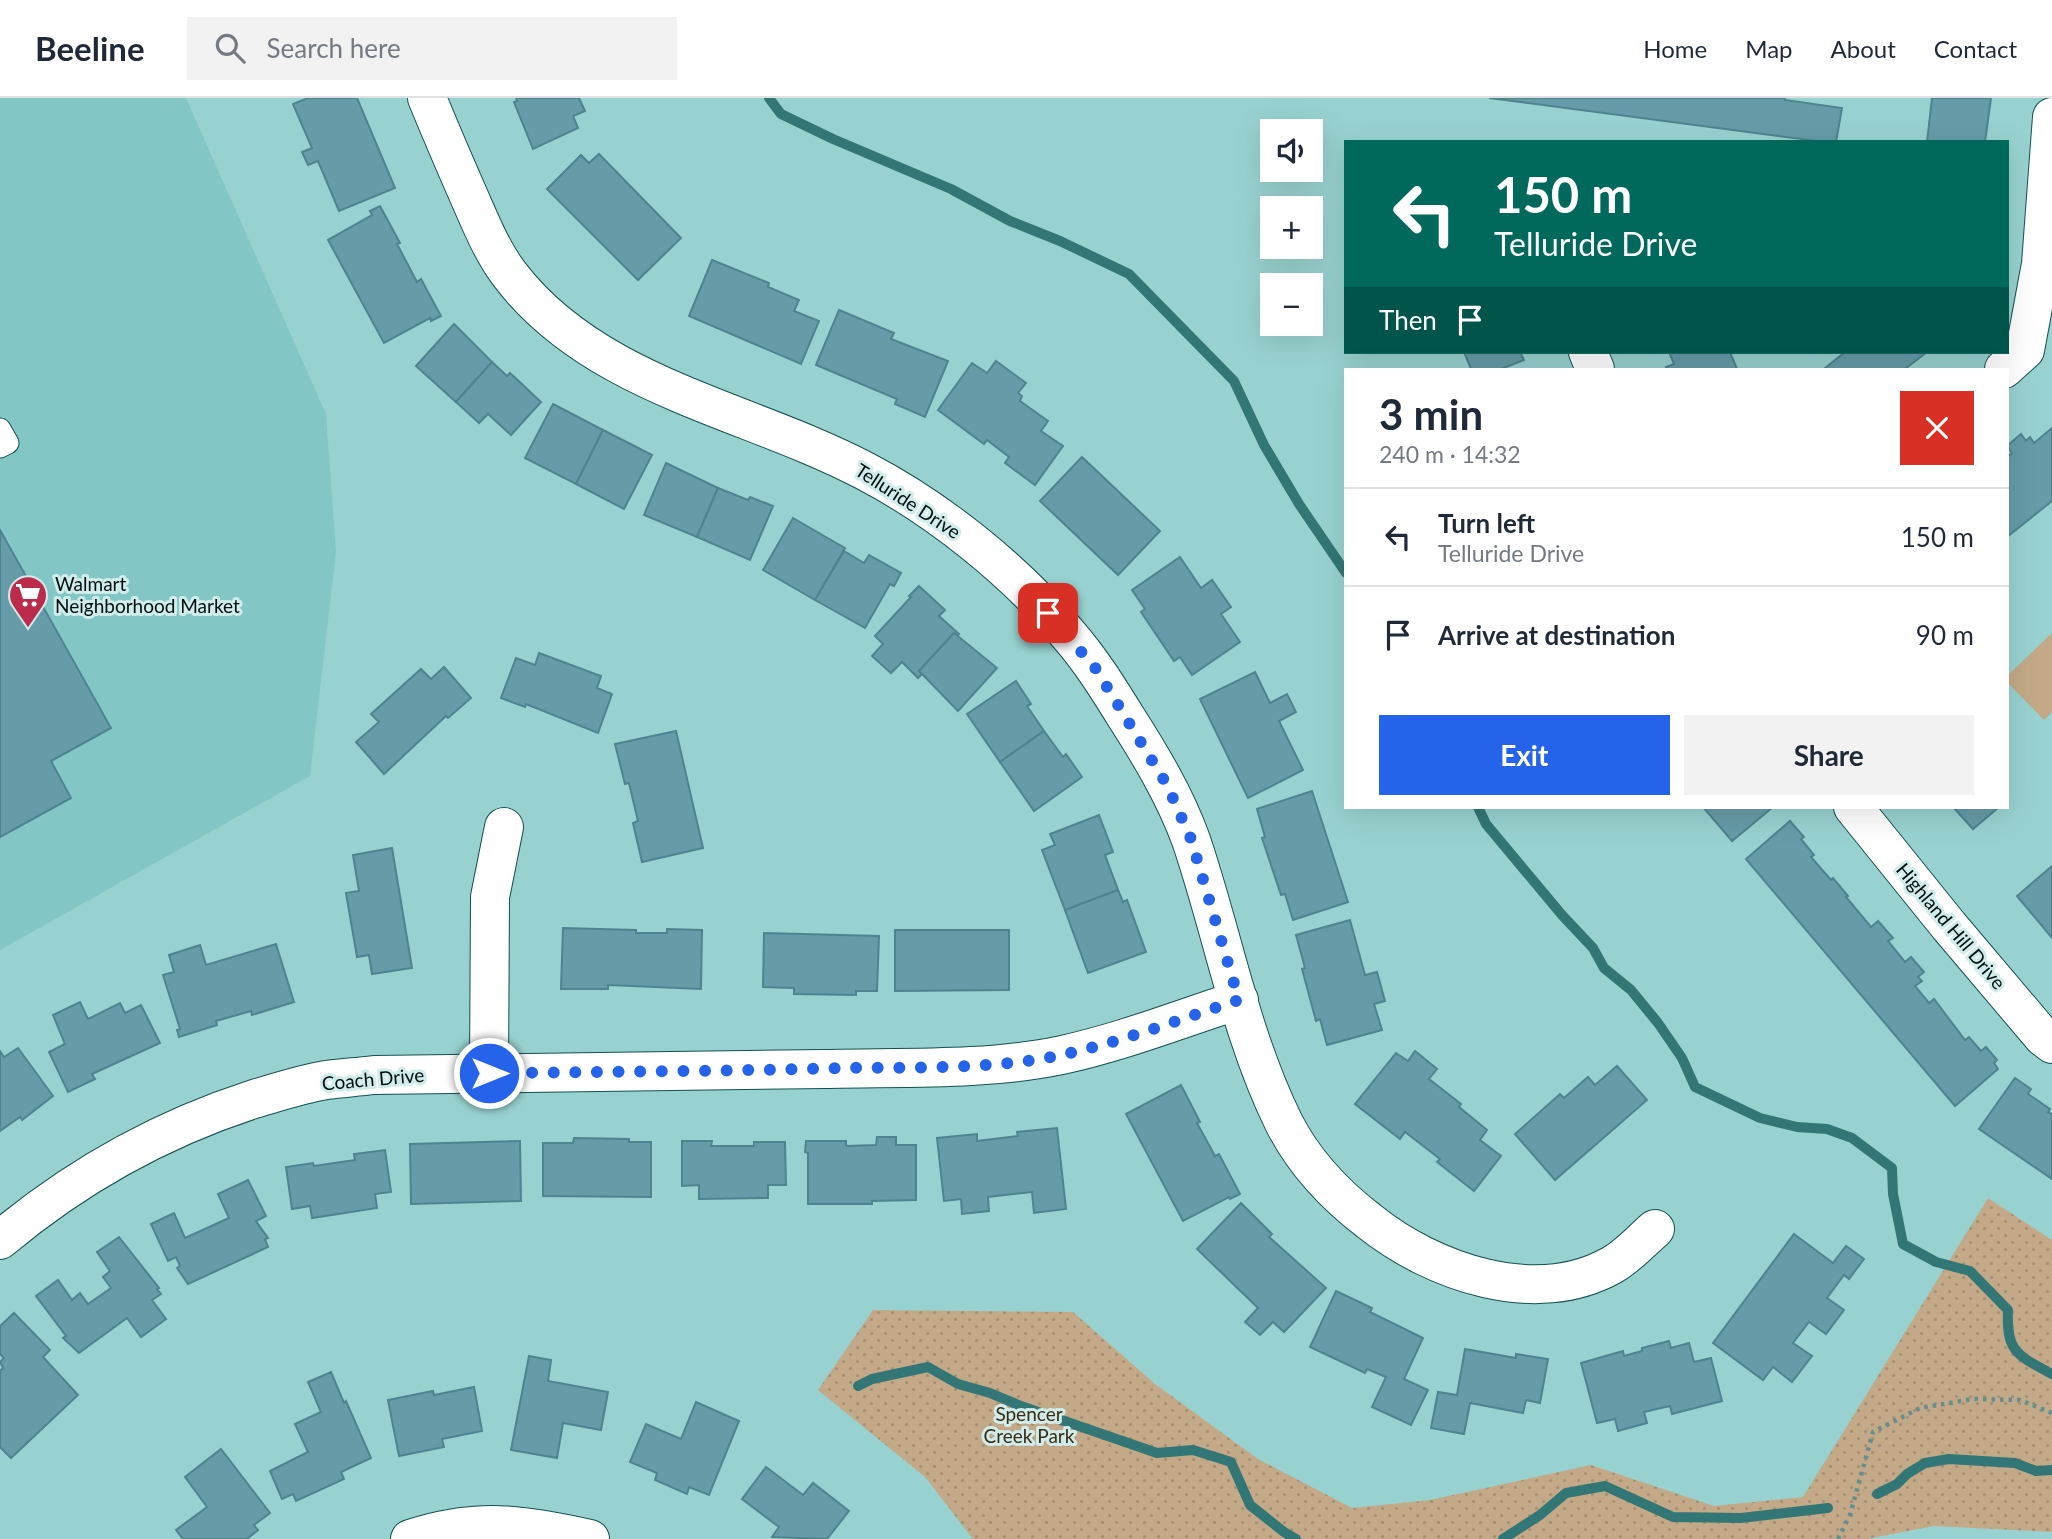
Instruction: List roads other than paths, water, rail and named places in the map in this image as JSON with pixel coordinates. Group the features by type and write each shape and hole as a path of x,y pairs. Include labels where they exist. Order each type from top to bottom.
{"street":[{"name":"Telluride Drive","path":"426,98 486,235 509,274 540,307 580,340 624,366 866,471 916,502 971,542 1013,578 1065,630 1096,669 1167,785 1191,839 1239,1000 1262,1069 1285,1125 1307,1160 1335,1192 1399,1244 1441,1264 1488,1278 1554,1284 1583,1278 1615,1263 1655,1229"},
{"path":"2005,368 2025,350 2042,264 2052,117"},
{"name":"Highland Hill Drive","path":"1855,809 1949,926 2049,1037"},
{"path":"489,1073 490,897 504,828"},
{"name":"Coach Drive","path":"0,1240 27,1217 93,1172 155,1138 220,1110 324,1080 374,1075 731,1071 1011,1062 1061,1055 1239,1000"},
{"path":"410,1539 485,1523 540,1528 590,1539"}],"lane":[{"path":"0,429 8,443 0,447"}],"waterway":[{"path":"769,98 781,114 951,189 1010,221 1129,274 1234,381 1264,445 1299,504 1344,570"},
{"path":"1479,809 1486,824 1593,948 1604,968 1631,990 1658,1023 1682,1058 1695,1087 1760,1118 1797,1127 1827,1129 1852,1138 1892,1168 1893,1194 1903,1244 1936,1262 1970,1271 2008,1310 2009,1335 2016,1351 2052,1374"},
{"path":"858,1386 872,1379 928,1367 958,1384 1157,1453 1193,1450 1231,1462 1250,1505 1296,1539"},
{"path":"1877,1494 1897,1484 1925,1463 1949,1459 2015,1463 2036,1471 2052,1470"},
{"path":"1503,1539 1540,1515 1566,1493 1605,1486 1673,1517 1741,1518 1828,1508"}],"place":[{"name":"Walmart Neighborhood Market","path":"28,629"}],"park label":[{"name":"Spencer Creek Park","path":"1029,1425"}]}
